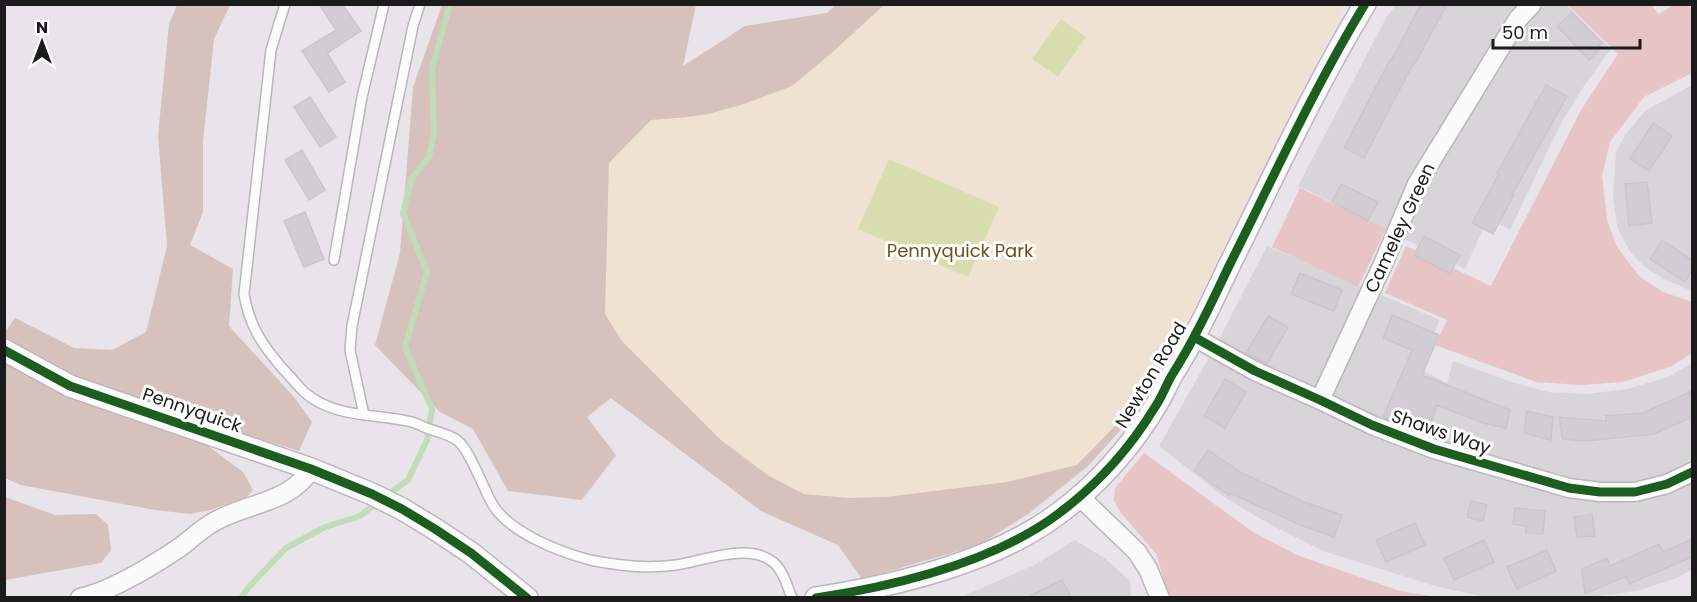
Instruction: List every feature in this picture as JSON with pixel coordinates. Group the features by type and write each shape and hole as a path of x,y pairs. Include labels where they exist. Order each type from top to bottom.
{"street":[{"name":"Newton Road","path":"816,597 853,595 963,563 998,548 1057,515 1080,497 1110,467 1156,406 1194,337 1324,76 1365,4"},
{"name":"Cameley Green","path":"1320,400 1417,184 1518,19 1532,4"},
{"name":"Shaws Way","path":"1194,337 1256,371 1372,425 1434,449 1569,488 1600,492 1635,492 1667,484 1692,472"},
{"name":"Pennyquick","path":"4,350 70,386 311,469 402,508 471,553 527,597"},
{"path":"80,597 88,596 129,579 179,548 213,522 293,489 305,479 311,469"},
{"path":"1080,497 1137,552 1148,569 1160,597"}],"lane":[{"path":"285,4 271,50 244,294 254,330 271,355 305,393 322,404 340,411 412,422 458,441 494,506 506,520 527,534 557,548 589,559 629,567 676,565 718,555 762,556 773,562 781,571 792,597"},
{"path":"334,260 362,97 384,4"},
{"path":"364,415 350,351 352,326 413,26 420,4"}],"shaded area":[{"path":"177,5 230,5 214,39 203,141 203,212 190,245 233,269 229,326 294,397 312,422 299,451 206,422 208,446 243,472 253,490 247,497 210,510 190,514 155,510 21,485 5,478 5,332 15,318 74,348 112,350 146,332 167,246 158,136 169,24"},
{"path":"442,5 696,5 683,66 745,26 827,13 836,5 888,5 795,89 731,111 687,117 650,133 1147,388 1144,399 1135,414 1088,466 1028,514 979,545 862,579 838,545 761,511 611,398 587,417 616,455 582,500 508,491 473,429 440,412 375,345 400,253 413,87"},
{"path":"1396,5 1567,5 1611,49 1582,89 1559,127 1510,230 1488,218 1465,269 1298,186 1386,18"},
{"path":"1568,5 1651,5 1659,14 1673,5 1692,5 1692,73 1644,97 1610,142 1602,175 1607,220 1617,247 1640,277 1663,292 1692,302 1692,353 1672,366 1623,382 1581,385 1536,382 1435,345 1447,320 1385,293 1406,246 1491,286 1581,110 1618,54"},
{"path":"1692,85 1692,291 1646,268 1630,252 1617,227 1613,195 1616,152 1625,135 1645,111"},
{"path":"1300,188 1386,229 1358,287 1272,247"},
{"path":"1267,246 1440,320 1418,368 1447,383 1453,361 1515,383 1549,392 1587,394 1627,389 1668,377 1692,363 1692,570 1674,579 1640,590 1617,594 1588,597 1480,596 1435,586 1323,551 1271,525 1224,497 1159,446 1215,347"},
{"path":"1144,453 1253,532 1297,555 1400,591 1437,597 1168,597 1157,555 1121,513 1114,501 1115,488"},
{"path":"5,497 55,515 96,514 108,525 111,550 101,563 5,580"},
{"path":"1075,540 1106,559 1130,581 1131,597 959,598 1036,564"}],"green space":[{"name":"Pennyquick Park","path":"884,5 1345,5 1186,325 1153,383 1077,465 1007,482 886,497 850,498 804,494 769,476 721,440 622,341 605,314 609,163 651,120 701,116 741,105 792,86"},
{"path":"1061,19 1086,37 1058,77 1032,59"},
{"path":"889,159 999,207 968,277 858,229"}],"building":[{"path":"319,4 342,4 361,31 327,53 345,82 329,92 302,51 336,30"},
{"path":"1421,4 1447,4 1364,158 1344,148"},
{"path":"1572,13 1602,43 1597,47 1599,50 1589,60 1557,26"},
{"path":"1546,85 1567,96 1493,234 1472,223"},
{"path":"310,97 336,137 320,147 294,107"},
{"path":"1653,123 1672,136 1649,171 1630,159"},
{"path":"302,150 325,190 309,200 285,160"},
{"path":"1647,182 1652,223 1629,226 1625,184"},
{"path":"1341,184 1378,202 1368,221 1332,202"},
{"path":"305,212 324,259 304,267 284,221"},
{"path":"1424,236 1460,255 1450,274 1414,255"},
{"path":"1662,240 1692,260 1692,270 1685,282 1650,259"},
{"path":"1300,273 1342,290 1334,311 1291,294"},
{"path":"1392,315 1439,335 1422,375 1510,410 1506,428 1483,423 1437,405 1427,434 1383,417 1412,350 1383,338"},
{"path":"1268,316 1288,327 1267,364 1246,353"},
{"path":"1225,379 1246,392 1225,428 1204,416"},
{"path":"1692,391 1692,417 1654,434 1586,441 1563,439 1559,417 1606,421 1606,416 1643,413"},
{"path":"1527,411 1553,417 1551,440 1524,433"},
{"path":"1208,450 1240,472 1304,502 1342,515 1334,537 1298,524 1230,493 1229,495 1211,483 1194,470"},
{"path":"1471,501 1487,505 1483,521 1467,517"},
{"path":"1515,508 1545,511 1543,534 1526,533 1526,526 1513,524"},
{"path":"1592,514 1595,536 1577,537 1574,517"},
{"path":"1415,523 1425,545 1386,562 1376,540"},
{"path":"1692,539 1692,557 1629,584 1626,576 1585,594 1582,569 1607,558 1610,566 1659,544 1663,552"},
{"path":"1484,540 1494,562 1454,580 1444,558"},
{"path":"1547,550 1556,571 1517,589 1507,567"},
{"path":"1062,580 1071,597 1028,597"}],"waterway":[{"path":"386,496 408,480 427,440 432,409 405,347 427,272 403,213 412,178 429,157 434,133 432,69 450,4"},
{"path":"241,598 286,548 325,527 360,516 378,502"}],"cycle path":[{"path":"816,598 910,579 974,559 1004,546 1058,514 1112,465 1145,422 1190,345 1311,101 1365,4"},
{"path":"1194,337 1255,371 1372,425 1434,449 1569,488 1600,492 1635,492 1667,484 1692,472"},
{"path":"4,350 70,386 311,469 372,494 402,509 471,553 527,598"}]}
